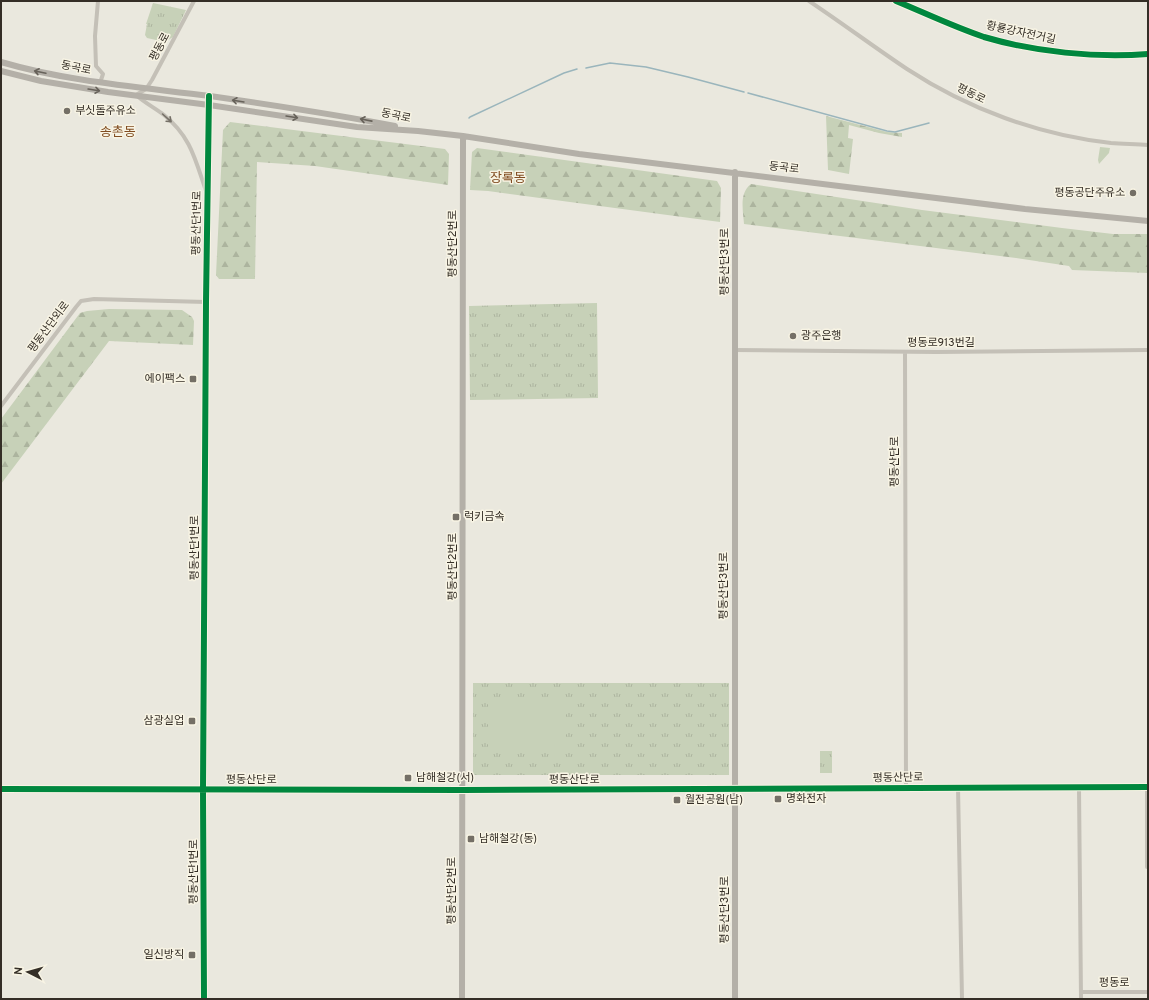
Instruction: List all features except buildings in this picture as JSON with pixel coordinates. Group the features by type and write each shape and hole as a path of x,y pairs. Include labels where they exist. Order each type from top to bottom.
{"street":[{"path":"98,1 95,36 96,66 103,74 100,83"},
{"name":"평동로","path":"146,89 194,1"},
{"name":"평동로","path":"809,1 908,70 979,109 1038,128 1077,138 1112,143 1148,145"},
{"name":"동곡로","path":"1,62 41,72 100,83 210,96 363,120 418,131"},
{"name":"동곡로","path":"1,71 41,81 357,127 463,136 579,154 735,172 1025,209 1148,221"},
{"path":"146,89 136,95 144,103 162,114 181,133 193,150 208,198"},
{"name":"평동산단1번로","path":"204,999 206,302 210,96"},
{"name":"평동산단2번로","path":"462,999 463,136"},
{"name":"평동산단3번로","path":"735,172 735,999"},
{"name":"평동산단외로","path":"1,406 81,301 94,299 206,302"},
{"name":"평동로913번길","path":"734,350 905,352 1148,350"},
{"name":"평동산단로","path":"905,352 906,788"},
{"path":"958,787 962,999"},
{"name":"평동산단로","path":"1,789 734,790 958,787 1147,787"},
{"path":"1147,787 1148,867"},
{"path":"1079,788 1081,999"},
{"name":"평동로","path":"1081,992 1148,992"}],"green space":[{"path":"153,3 186,10 173,37 165,42 147,38 145,35 146,24"},
{"path":"826,116 887,132 902,133 902,137 849,125 848,138 853,139 849,174 828,170"},
{"path":"230,122 445,149 449,154 448,185 315,166 257,162 255,279 219,279 216,275 223,130"},
{"path":"1100,147 1110,148 1109,153 1099,164 1098,160"},
{"path":"477,148 717,181 721,188 720,222 488,191 470,190 472,152"},
{"path":"751,184 922,210 1062,228 1113,234 1148,234 1148,273 1072,270 1069,266 1016,258 744,224 743,197 747,188"},
{"path":"597,303 598,398 470,400 469,306"},
{"path":"109,309 182,310 192,317 194,321 193,345 109,341 1,484 1,419 80,313"},
{"path":"473,683 729,683 729,775 473,775"},
{"path":"488,703 566,703 566,752 488,752"},
{"path":"820,751 832,751 832,773 820,773"}],"waterway":[{"path":"586,68 610,63 646,67 744,92"},
{"path":"469,118 564,73 577,69"},
{"path":"748,93 887,131 895,132 929,123"}],"cycle path":[{"name":"황룡강자전거길","path":"896,1 984,37 1024,47 1065,53 1107,55 1148,54"},
{"path":"204,999 203,790 206,302 209,96"},
{"path":"1,789 462,790 1148,787"}],"place":[{"name":"부싯돌주유소","path":"67,111"},
{"name":"평동공단주유소","path":"1133,193"},
{"name":"광주은행","path":"793,336"},
{"name":"에이팩스","path":"193,379"},
{"name":"럭키금속","path":"456,517"},
{"name":"삼광실업","path":"192,721"},
{"name":"남해철강(서)","path":"408,778"},
{"name":"명화전자","path":"778,799"},
{"name":"월전공원(남)","path":"677,800"},
{"name":"남해철강(동)","path":"471,839"},
{"name":"일신방직","path":"192,955"}],"district":[{"name":"송촌동","path":"118,133"},
{"name":"장록동","path":"508,179"}]}
